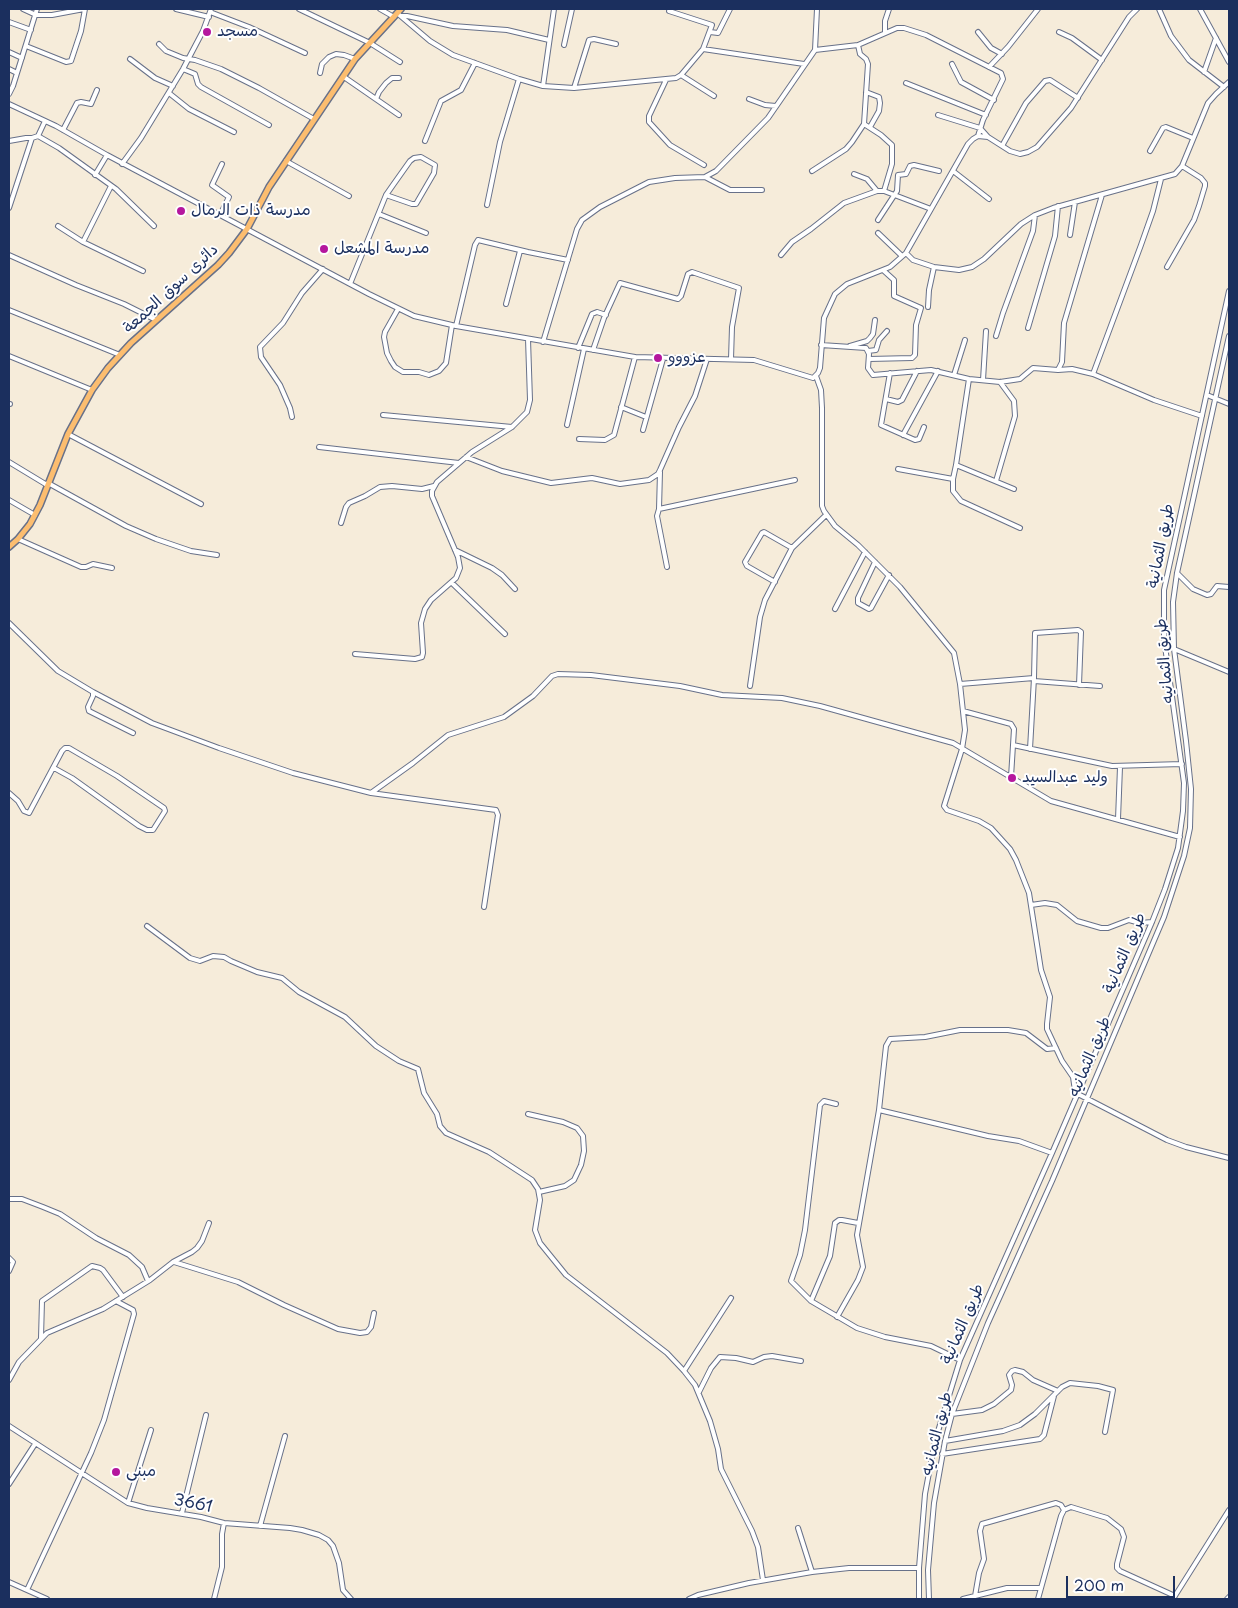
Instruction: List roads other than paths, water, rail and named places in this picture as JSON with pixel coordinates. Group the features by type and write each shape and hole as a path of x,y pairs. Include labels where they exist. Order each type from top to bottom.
{"main road":[{"name":"دائرى سوق الجمعة","path":"10,544 18,540 35,515 68,434 92,390 120,355 229,253 246,229 286,160 356,59 398,14"}],"street":[{"path":"23,9 36,14 58,14 84,9 81,31 71,61 66,62 26,46"},
{"path":"9,94 37,9"},
{"path":"176,9 210,13 249,27 305,54"},
{"path":"299,9 370,43 400,62"},
{"path":"380,9 453,26 507,30 549,40"},
{"path":"543,86 554,9"},
{"path":"564,45 572,9"},
{"path":"710,32 718,33 730,9"},
{"path":"543,342 579,224 600,207 649,182 675,178 705,177 716,171 768,118 815,50 817,9"},
{"path":"885,32 885,21 889,9"},
{"path":"989,67 1002,54 1038,9"},
{"path":"938,114 980,128 988,137 1010,151 1020,154 1034,150 1057,126 1078,98 1129,17 1137,9"},
{"path":"1159,9 1175,42 1192,63 1224,87"},
{"path":"1200,9 1228,59"},
{"path":"398,14 430,41 454,55 543,86 574,88 666,80 681,75 704,49 712,25 669,11"},
{"path":"122,164 169,93 195,46 210,13"},
{"path":"9,22 31,30"},
{"path":"815,50 858,45 885,32 904,28 926,36 989,67 1003,76 1002,83 978,136 968,144 904,255 883,270 847,284 835,294 827,308 824,318 820,368 816,376 821,390 822,408 822,506 826,515 835,526 889,575 950,647 956,660 965,730 962,748 944,806 948,810 979,821 991,828 1010,849 1016,860 1025,880 1032,905 1041,970 1050,997 1046,1024 1056,1048 1073,1077 1078,1094 1167,1140 1229,1158"},
{"path":"978,32 991,48 1002,54"},
{"path":"1059,32 1072,38 1102,60"},
{"path":"1204,72 1216,38"},
{"path":"574,88 589,40 594,39 616,44"},
{"path":"159,44 170,53 221,69 314,119"},
{"path":"812,170 846,149 864,124 868,61 860,54 858,45"},
{"path":"704,49 804,64"},
{"path":"9,52 22,58"},
{"path":"320,73 322,64 329,57 336,54 356,59"},
{"path":"130,59 155,78 173,86"},
{"path":"425,141 441,101 460,90 475,63"},
{"path":"952,64 961,82 994,100"},
{"path":"183,68 195,74 201,87 269,125"},
{"path":"9,69 17,73"},
{"path":"681,75 714,96"},
{"path":"344,77 399,115"},
{"path":"376,99 386,83 392,78 398,78"},
{"path":"487,205 500,142 519,79"},
{"path":"666,80 649,116 649,122 670,145 704,164"},
{"path":"1002,146 1026,103 1045,81 1050,80 1078,98"},
{"path":"878,233 904,255 934,267 959,270 978,265 1021,224 1034,215 1058,206 1178,173 1208,103 1229,82"},
{"path":"906,83 986,115"},
{"path":"63,130 77,103 91,104 97,90"},
{"path":"866,92 878,97 880,103 879,111 870,127"},
{"path":"169,93 189,109 234,132"},
{"path":"749,99 765,105 776,106"},
{"path":"9,104 63,130 122,164 398,309 422,319 635,357 754,360 808,377 816,376"},
{"path":"9,141 38,136 45,121"},
{"path":"864,124 890,143 893,150 892,164 884,191"},
{"path":"1150,151 1163,128 1166,127 1193,138"},
{"path":"38,136 59,148 111,186 154,226"},
{"path":"978,136 988,137"},
{"path":"9,208 32,138"},
{"path":"95,175 107,155"},
{"path":"350,284 386,195 410,161 421,157 435,165 434,173 416,204 386,195"},
{"path":"286,160 350,196"},
{"path":"220,214 229,197 212,185 222,164"},
{"path":"878,220 895,195 898,175 906,174 910,166 914,165 939,171"},
{"path":"1167,266 1194,220 1205,186 1201,178 1182,166"},
{"path":"953,172 989,199"},
{"path":"854,174 867,178 877,190"},
{"path":"705,177 730,190 762,190"},
{"path":"1093,374 1139,253 1161,179"},
{"path":"83,242 111,186"},
{"path":"781,255 792,242 844,203 877,190 931,208"},
{"path":"1058,370 1062,362 1064,323 1102,195"},
{"path":"1070,235 1075,202"},
{"path":"1028,328 1055,236 1058,206"},
{"path":"379,214 426,233"},
{"path":"996,336 1033,231 1034,215"},
{"path":"58,226 83,242 143,271"},
{"path":"398,309 385,332 386,353 395,367 403,372 419,372 429,375 439,371 446,363 476,242 481,240 520,251 568,260"},
{"path":"506,304 520,251"},
{"path":"9,255 124,304 156,320"},
{"path":"928,307 929,290 934,267"},
{"path":"292,417 280,385 261,357 260,347 283,323 302,293 323,269"},
{"path":"869,359 912,358 914,355 916,325 921,308 894,296 894,280 883,270"},
{"path":"593,350 620,283 678,299 681,296 689,273 736,286 739,290 732,327 731,359"},
{"name":"طريق الثمانية","path":"919,1599 919,1568 925,1494 933,1450 960,1360 1152,922 1165,889 1180,837 1184,798 1182,764 1164,639 1164,590 1229,291"},
{"path":"9,310 120,355"},
{"path":"578,348 592,314 597,312 606,315"},
{"path":"848,347 870,338 873,334 875,320"},
{"path":"821,345 866,348 868,351 876,350 878,340 887,331"},
{"path":"983,380 986,331"},
{"name":"طريق الثمانيه","path":"929,1599 929,1549 934,1503 942,1454 952,1414 988,1323 1052,1182 1164,917 1176,886 1190,828 1190,779 1174,649 1173,602 1177,573 1229,336"},
{"path":"341,523 349,502 365,496 380,487 422,489 434,486 466,457 512,427 527,412 530,400 528,339"},
{"path":"954,375 966,340"},
{"path":"567,424 584,349"},
{"path":"868,351 868,368 874,374 938,371 969,379 1000,382 1020,379 1034,368 1058,370 1072,368 1093,374 1154,400 1202,416"},
{"path":"9,356 92,390"},
{"path":"579,439 605,440 614,435 635,357"},
{"path":"643,430 663,359"},
{"path":"466,457 502,470 551,483 597,478 620,484 649,480 658,474 660,470 695,396 707,360"},
{"path":"886,399 898,402 902,400 917,371"},
{"path":"903,435 938,371"},
{"path":"890,374 881,425 917,440 924,427"},
{"path":"969,379 953,479 953,491 961,501 1020,528"},
{"path":"996,481 1012,429 1015,411 1011,395 1000,382"},
{"path":"1207,395 1229,404"},
{"path":"622,407 646,417"},
{"path":"383,415 512,427"},
{"path":"68,434 201,504"},
{"path":"319,447 459,463"},
{"path":"9,462 126,526 156,539 191,550 216,555"},
{"path":"956,465 1014,488"},
{"path":"898,469 953,479"},
{"path":"660,470 659,509 657,516 667,567"},
{"path":"659,509 795,480"},
{"path":"355,654 415,659 422,657 421,623 425,609 431,600 456,578 460,568 455,550 432,496 434,486"},
{"path":"9,500 35,515"},
{"path":"750,686 760,618 765,600 792,548 826,515"},
{"path":"775,582 747,566 745,562 764,532 792,548"},
{"path":"18,540 81,567 94,564 112,568"},
{"path":"455,550 492,568 515,589"},
{"path":"835,609 865,552"},
{"path":"875,562 858,598 858,603 869,609 871,608 889,575"},
{"path":"1177,573 1193,589 1207,595 1211,594 1217,586 1229,587"},
{"path":"452,582 506,634"},
{"path":"9,623 58,671 152,723 293,773 371,793 496,810 498,815 484,907"},
{"path":"1030,749 1035,633 1078,630 1081,632 1080,684"},
{"path":"1174,649 1229,672"},
{"path":"371,793 448,735 504,717 533,696 552,676 558,674 680,686 722,695 797,700 946,741 962,748 1049,800 1180,837"},
{"path":"960,684 1034,680 1100,686"},
{"path":"93,692 94,696 88,707 89,711 133,733"},
{"path":"963,711 1011,724 1014,729 1011,778"},
{"path":"1012,745 1095,764 1120,767 1182,764"},
{"path":"9,793 18,801 24,811 29,813 62,752 65,748 69,748 117,776 164,808 165,811 153,830 148,830 139,826 80,783 54,768"},
{"path":"1118,818 1120,767"},
{"path":"1032,905 1045,903 1057,905 1078,921 1101,928 1108,928 1129,920 1140,923 1152,922"},
{"path":"147,926 190,958 200,960 213,956 224,957 257,972 282,978 299,992 345,1017 376,1046 399,1061 418,1069 424,1093 436,1114 440,1126 446,1133 489,1152 532,1180 540,1200 536,1230 540,1243 566,1276 656,1344 684,1371 699,1392 710,1421 718,1449 721,1469 758,1547 763,1580"},
{"path":"837,1317 858,1280 863,1267 858,1241 858,1223 879,1110 886,1046 890,1039 924,1037 960,1030 1008,1030 1026,1033 1048,1049 1056,1048"},
{"path":"836,1104 825,1101 820,1105 805,1230 800,1255 791,1279 792,1282 812,1301 857,1328 874,1334 930,1346 960,1360"},
{"path":"879,1110 988,1136 1019,1141 1052,1153"},
{"path":"528,1114 563,1122 577,1128 582,1136 584,1150 581,1165 574,1180 565,1186 538,1192"},
{"path":"9,1199 22,1199 43,1207 129,1255 142,1267 148,1281"},
{"path":"812,1301 830,1256 836,1223 842,1220 858,1223"},
{"path":"9,1380 19,1362 47,1333 88,1316 116,1301 148,1281 173,1262 198,1248 208,1223"},
{"path":"9,1258 13,1262 9,1271"},
{"path":"173,1262 238,1282 338,1329 360,1333 367,1332 371,1327 374,1313"},
{"path":"41,1338 42,1301 92,1266 103,1270 123,1297"},
{"path":"684,1371 731,1298"},
{"path":"27,1590 82,1473 104,1420 134,1314 133,1310 116,1301"},
{"path":"699,1392 711,1368 720,1357 753,1362 772,1356 801,1362"},
{"path":"952,1414 982,1410 994,1404 1011,1390 1012,1385 1009,1375 1015,1370 1023,1372 1056,1393"},
{"path":"945,1441 1015,1428 1031,1418 1056,1393 1070,1383 1098,1386 1112,1390 1105,1432"},
{"path":"942,1454 1040,1439 1044,1435 1056,1393"},
{"path":"182,1513 206,1415"},
{"name":"3661","path":"9,1426 128,1503 182,1513 224,1524 302,1530 312,1532 328,1540 333,1546 339,1563 343,1590 352,1599"},
{"path":"128,1503 151,1430"},
{"path":"260,1526 285,1436"},
{"path":"9,1484 35,1444"},
{"path":"975,1596 979,1573 984,1559 980,1531 982,1524 1054,1504 1060,1504 1064,1510"},
{"path":"1038,1599 1064,1510 1071,1507 1107,1518 1121,1529 1124,1536 1117,1568 1174,1598 1229,1510"},
{"path":"214,1599 222,1567 222,1534 224,1524"},
{"path":"798,1528 812,1572"},
{"path":"689,1599 698,1595 763,1580 812,1572 849,1568 919,1568"},
{"path":"9,1582 47,1599"},
{"path":"963,1599 1007,1588 1040,1588"}],"place":[{"name":"مسجد","path":"207,32"},
{"name":"مدرسة ذات الرمال","path":"181,211"},
{"name":"مدرسة المشعل","path":"324,249"},
{"name":"عزووو","path":"658,358"},
{"name":"وليد عبدالسيد","path":"1012,778"},
{"name":"مبنى","path":"116,1472"}]}
